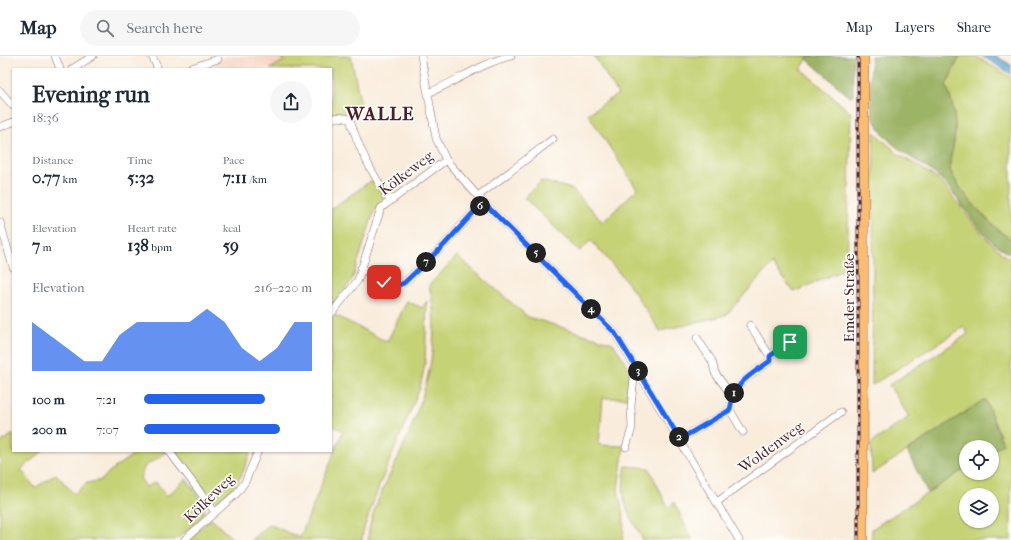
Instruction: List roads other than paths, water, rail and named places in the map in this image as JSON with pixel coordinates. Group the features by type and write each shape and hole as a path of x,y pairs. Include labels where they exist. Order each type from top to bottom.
{"main road":[{"name":"Emder Straße","path":"863,540 864,56"}],"street":[{"path":"55,56 60,68"},
{"path":"74,68 93,56"},
{"path":"152,56 158,68"},
{"path":"421,56 436,138 446,160 483,202 615,333 680,439 739,540"},
{"path":"428,93 442,88 482,66 511,56"},
{"path":"191,68 218,60"},
{"path":"0,91 12,105"},
{"path":"332,119 339,117 350,118 357,142 373,176 391,201"},
{"path":"0,127 12,122"},
{"path":"478,196 553,139"},
{"name":"Kölkeweg","path":"332,313 358,280 381,208 446,160"},
{"path":"361,268 383,281 396,286 404,283 444,245 483,202"},
{"path":"0,222 12,264"},
{"path":"743,432 730,410 732,396 744,379 770,361 770,356 750,325"},
{"path":"697,338 712,361 715,373 732,396"},
{"path":"770,356 796,338"},
{"path":"626,447 632,428 635,367"},
{"path":"680,439 730,410"},
{"name":"Woldenweg","path":"717,502 841,412"},
{"path":"171,452 215,512"},
{"name":"Kölkeweg","path":"184,540 237,493 245,482 258,452"}],"water":[{"path":"982,56 996,56 1011,65 1011,74"}],"railway":[{"path":"858,56 858,540"}],"district":[{"name":"WALLE","path":"380,114"}]}
